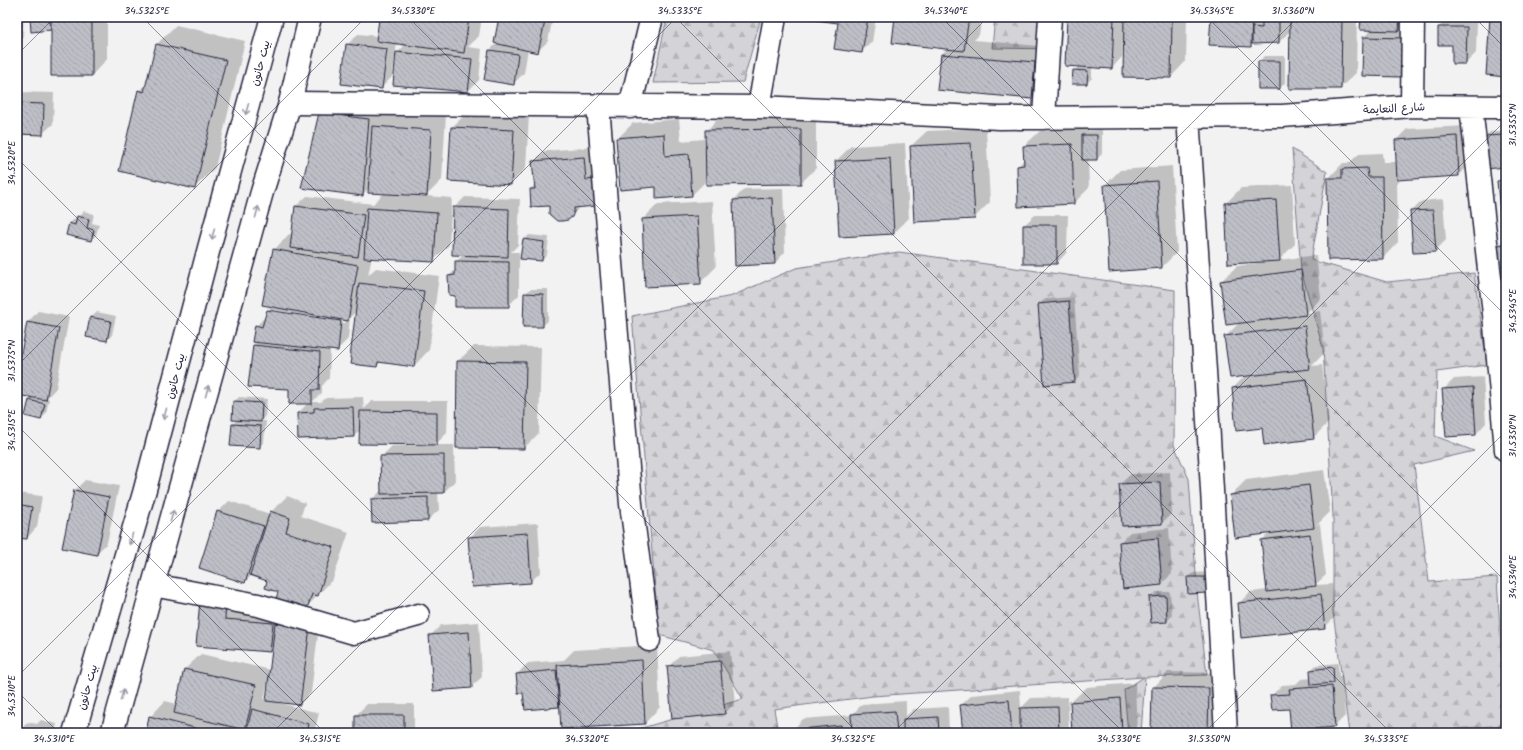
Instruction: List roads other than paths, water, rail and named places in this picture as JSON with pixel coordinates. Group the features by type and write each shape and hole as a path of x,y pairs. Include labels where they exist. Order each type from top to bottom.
{"street":[{"name":"بيت حانون","path":"74,733 144,493 272,17"},
{"path":"112,733 262,192 290,103 310,17"},
{"path":"630,107 652,17"},
{"path":"759,107 775,17"},
{"path":"1044,118 1050,17"},
{"path":"1412,106 1413,17"},
{"name":"شارع النعايمة","path":"290,103 759,107 1000,118 1282,116 1412,106 1506,107"},
{"path":"598,106 631,504 649,640"},
{"path":"1471,107 1494,314 1506,450"},
{"path":"1188,117 1206,386 1226,733"},
{"path":"153,585 258,605 354,633 418,615"}]}
